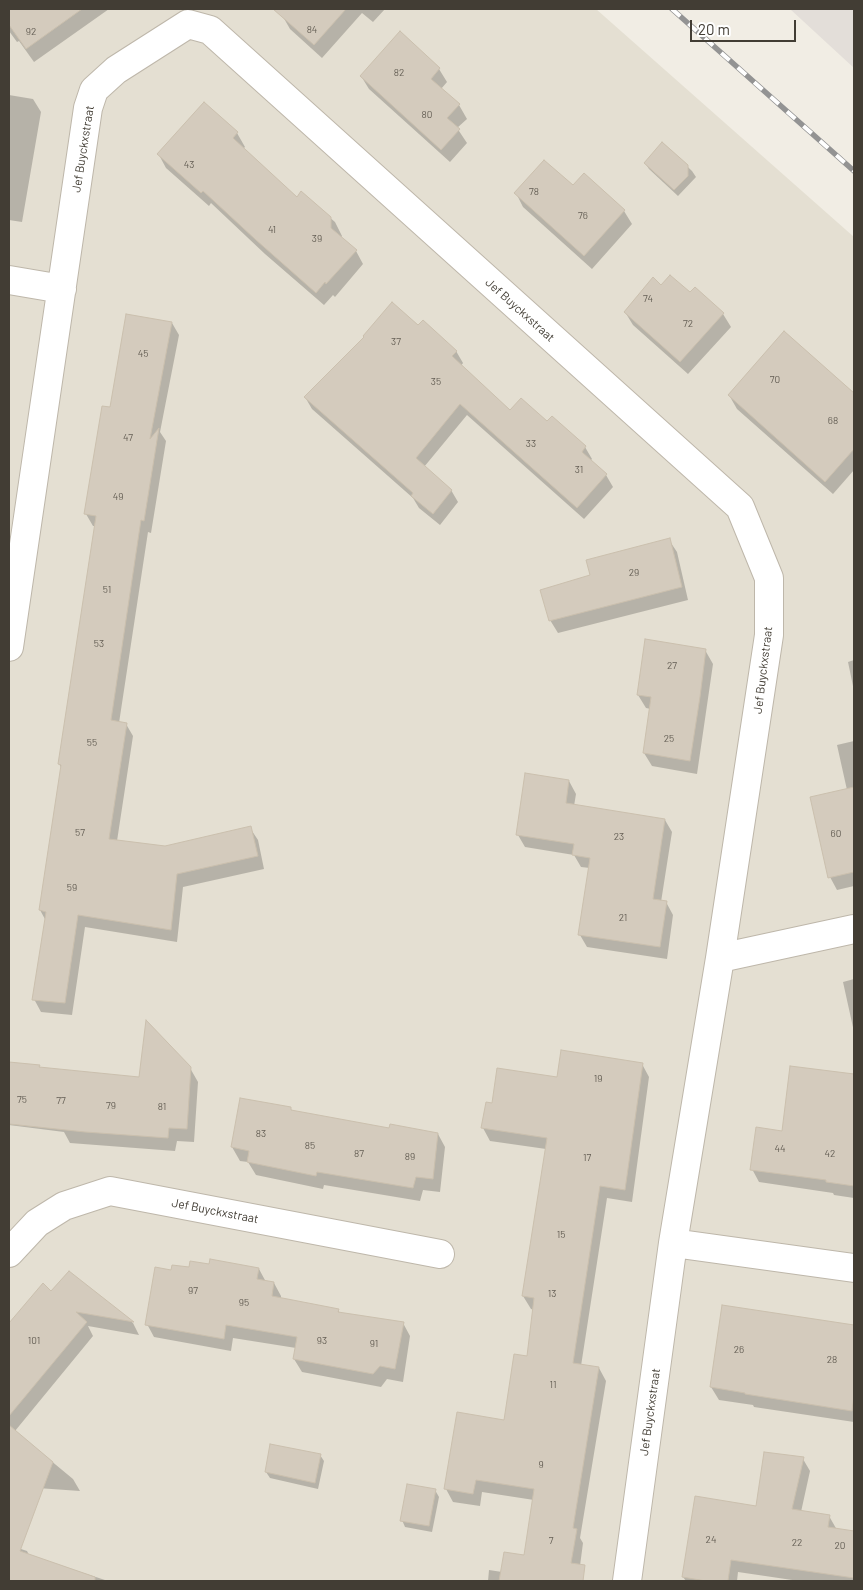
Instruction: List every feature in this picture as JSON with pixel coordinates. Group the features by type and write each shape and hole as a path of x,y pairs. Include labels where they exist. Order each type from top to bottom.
{"street":[{"name":"Jef Buyckxstraat","path":"9,647 88,108 94,90 116,70 188,24 210,30 740,507 769,578 769,635 720,958 673,1243 626,1581"},
{"path":"9,280 62,289"},
{"path":"720,958 854,929"},
{"name":"Jef Buyckxstraat","path":"9,1253 37,1223 64,1206 110,1191 440,1254"},
{"path":"673,1243 854,1268"}],"shaded area":[{"path":"9,9 596,9 854,237 854,1581 9,1581"},
{"path":"790,9 854,9 854,68"}],"building":[{"path":"9,9 82,9 26,49 9,25"},
{"path":"273,9 346,9 314,45"},
{"path":"400,31 440,68 431,79 460,104 447,118 460,129 441,150 360,76"},
{"path":"204,102 238,132 233,138 297,197 301,191 331,217 331,228 357,250 316,293 203,191 201,193 157,154"},
{"path":"662,142 688,165 688,176 674,190 644,163"},
{"path":"544,160 573,185 584,173 625,210 584,256 514,193"},
{"path":"670,275 690,292 695,287 724,313 680,362 624,312 653,277 661,285"},
{"path":"392,302 418,325 423,320 457,351 452,356 510,410 521,398 547,421 552,416 586,446 582,452 607,474 577,508 460,404 416,458 452,490 433,514 411,496 413,493 304,397 364,337"},
{"path":"126,314 172,322 150,439 159,428 144,521 141,520 111,720 127,723 109,839 165,846 251,826 258,856 177,874 171,930 78,915 65,1003 32,1000 46,912 39,910 61,765 58,764 96,516 84,514 102,406 110,407"},
{"path":"784,331 854,393 854,449 825,482 728,395"},
{"path":"670,538 682,587 549,621 540,590 590,575 586,560"},
{"path":"645,639 706,649 690,761 643,753 651,697 637,695"},
{"path":"525,773 569,780 566,803 665,819 653,899 667,901 660,947 578,935 590,858 572,855 574,844 516,835"},
{"path":"854,787 854,872 828,878 810,797"},
{"path":"146,1020 191,1067 187,1129 169,1128 168,1138 9,1124 9,1062 40,1065 39,1067 139,1077"},
{"path":"561,1050 643,1063 625,1190 600,1186 573,1363 599,1367 573,1528 577,1529 571,1563 585,1565 583,1581 499,1581 504,1552 524,1555 534,1489 476,1480 473,1494 444,1489 457,1412 504,1420 514,1354 527,1356 534,1298 522,1296 547,1138 481,1128 486,1102 492,1103 497,1068 557,1077"},
{"path":"790,1066 854,1074 854,1186 826,1182 826,1180 750,1170 756,1127 782,1131"},
{"path":"240,1098 291,1107 291,1110 389,1128 390,1124 438,1133 433,1179 416,1177 413,1188 317,1172 316,1176 247,1162 249,1151 231,1147"},
{"path":"210,1259 259,1268 257,1279 274,1282 272,1296 339,1309 338,1312 404,1322 395,1369 380,1366 373,1374 293,1359 297,1337 226,1325 224,1339 145,1325 155,1267 171,1270 172,1265 189,1267 190,1261 209,1264"},
{"path":"69,1271 134,1322 76,1312 87,1322 9,1416 9,1323 43,1283 51,1291"},
{"path":"722,1305 854,1325 854,1395 852,1411 710,1387"},
{"path":"9,1425 53,1462 20,1551 95,1577 95,1581 9,1581"},
{"path":"270,1444 321,1454 315,1483 265,1472"},
{"path":"764,1452 804,1457 792,1509 830,1515 828,1527 854,1531 854,1578 731,1560 728,1581 706,1581 682,1577 695,1496 756,1506"},
{"path":"407,1484 436,1489 429,1526 400,1521"}],"railway":[{"path":"672,9 854,171"}]}
